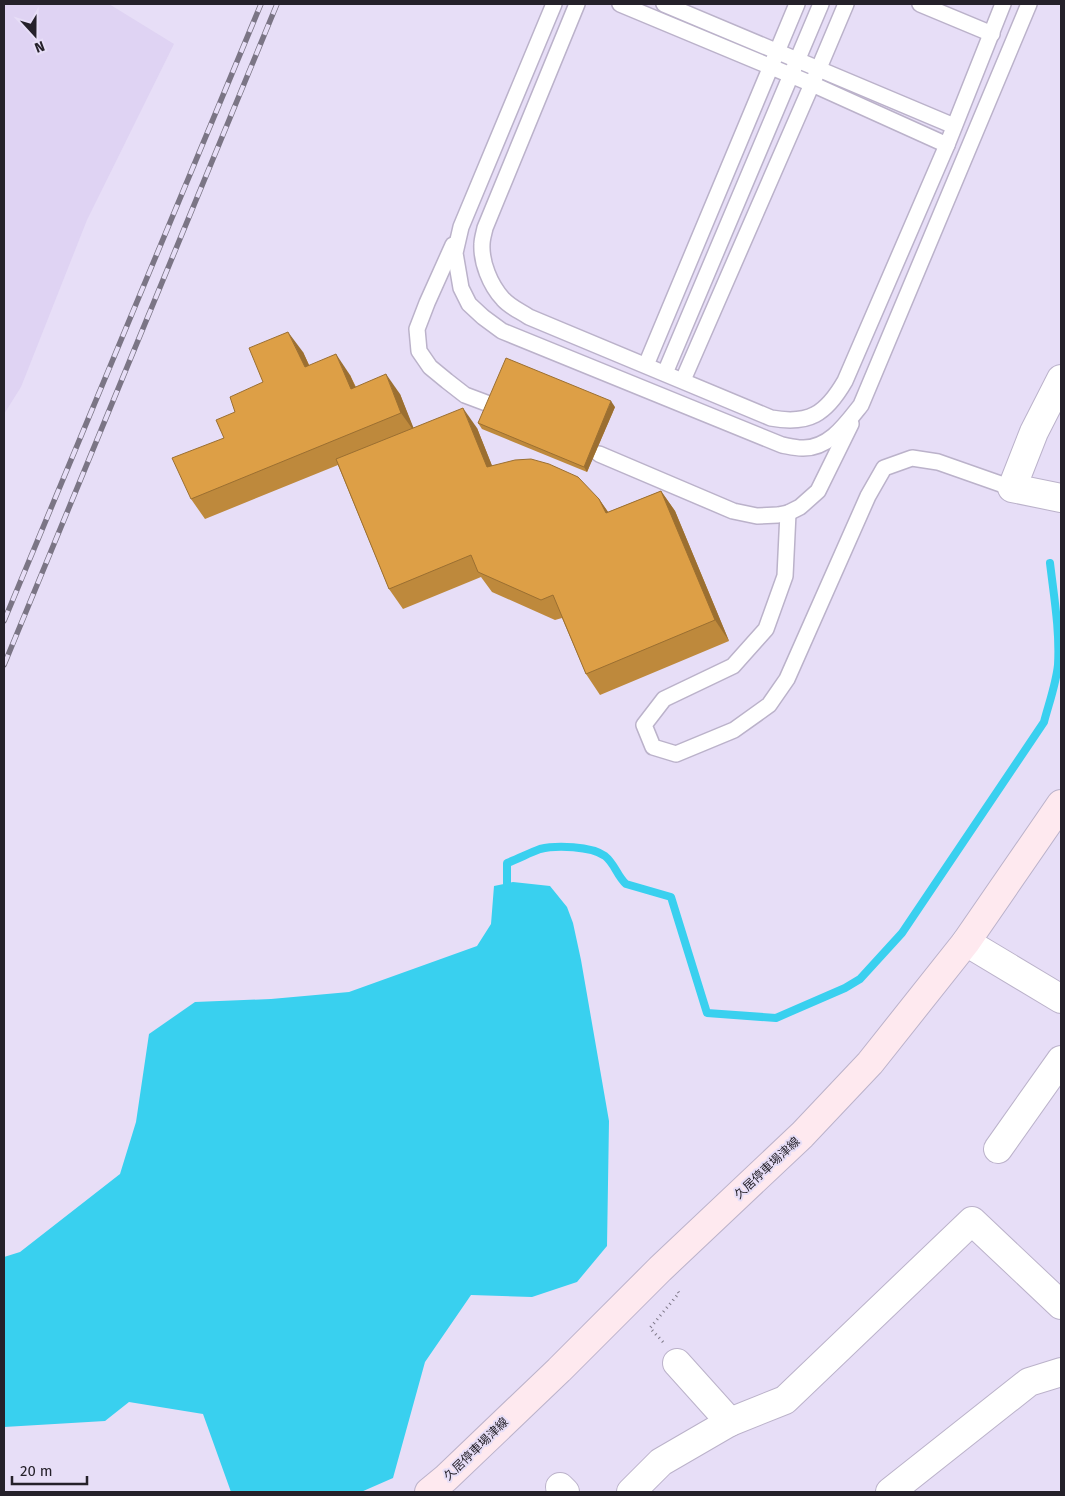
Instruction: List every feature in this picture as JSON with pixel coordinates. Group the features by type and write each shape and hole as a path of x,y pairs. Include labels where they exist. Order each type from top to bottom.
{"main road":[{"name":"久居停車場津線","path":"429,1492 559,1370 660,1269 802,1135 870,1063 966,942 1061,804"}],"street":[{"path":"1061,379 1034,432 1012,488 1061,498"},
{"path":"966,942 1061,999"},
{"path":"998,1149 1061,1060"},
{"path":"631,1492 661,1462 730,1422 785,1400 972,1221 1061,1305"},
{"path":"677,1363 730,1422"},
{"path":"890,1492 1029,1382 1061,1372"}],"lane":[{"path":"489,404 465,395 430,367 419,351 417,329 554,4"},
{"path":"577,4 485,228 482,244 483,259 494,286 503,299 513,308 529,317 771,418 786,420 802,420 828,406 838,394 845,381 947,145 992,34 1002,4"},
{"path":"620,4 812,84 947,145"},
{"path":"664,4 954,126"},
{"path":"646,365 798,4"},
{"path":"665,373 821,4"},
{"path":"683,380 846,4"},
{"path":"920,4 992,34"},
{"path":"599,454 733,511 757,516 788,513 800,507 818,491 861,405 1029,4"},
{"path":"461,227 454,253 461,288 469,304 502,331 782,445 804,449 826,443 845,426 861,405"},
{"path":"788,513 785,576 766,628 733,666 664,699 644,725 653,746 676,754 734,730 769,705 787,679 868,496 884,468 912,458 938,462 1012,488"}],"shaded area":[{"path":"4,4 109,4 174,44 87,220 21,387 4,414"}],"water":[{"path":"513,882 550,886 567,907 573,923 581,960 609,1121 607,1246 577,1282 532,1297 471,1295 425,1362 393,1478 361,1492 231,1492 203,1414 129,1402 105,1421 4,1427 4,1257 20,1252 120,1174 136,1122 149,1034 195,1002 271,999 349,992 477,946 491,924 494,886"}],"building":[{"path":"288,332 305,367 336,354 351,389 386,374 401,413 191,499 172,458 224,438 216,420 235,412 230,397 263,382 249,348"},
{"path":"506,358 611,401 584,467 478,423"},
{"path":"463,408 487,467 515,460 531,459 549,464 578,477 599,499 606,513 661,491 715,620 586,674 553,595 541,600 478,572 471,555 389,589 336,459"}],"waterway":[{"path":"507,884 507,863 540,849 573,847 591,850 605,856 626,884 671,897 707,1013 776,1018 845,988 860,979 902,933 1044,722 1058,665 1057,627 1050,563"}],"railway":[{"path":"4,621 261,4"},
{"path":"4,665 277,4"}]}
